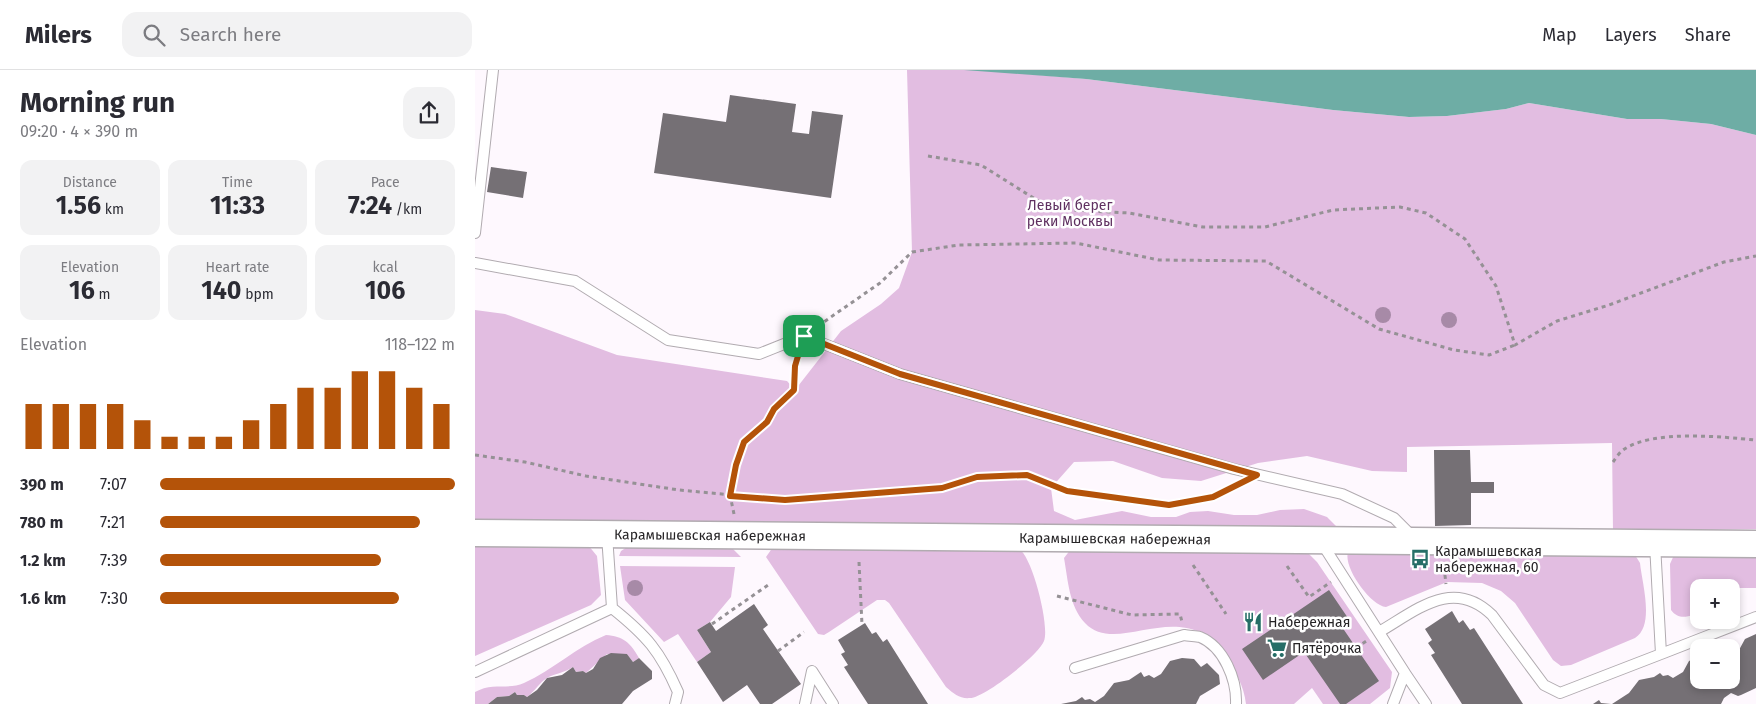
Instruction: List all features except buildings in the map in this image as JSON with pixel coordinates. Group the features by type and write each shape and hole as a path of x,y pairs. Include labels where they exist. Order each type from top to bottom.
{"street":[{"name":"Карамышевская набережная","path":"475,533 1756,544"}],"lane":[{"path":"475,233 493,70"},
{"path":"475,264 575,281 668,340 759,354 804,336 900,374 1257,475 1342,494 1394,518 1418,542"},
{"path":"607,534 612,608 636,627 657,649 678,692 675,704"},
{"path":"1319,541 1426,704"},
{"path":"1655,544 1661,654"},
{"path":"1379,632 1425,605 1451,596 1467,598 1483,606 1492,615 1544,685 1560,693 1756,618"},
{"path":"475,672 612,608"},
{"path":"1075,668 1184,635 1200,637 1215,648 1229,667 1237,692 1236,704"},
{"path":"805,704 812,670 833,704"},
{"path":"1393,704 1405,673"}],"path":[{"path":"928,156 981,165 1051,209 1129,213 1203,227 1265,226 1333,210 1400,207 1426,213 1465,239 1496,286 1515,345"},
{"path":"730,496 736,465 744,442 767,422 774,409 794,390 795,366 804,336 880,283 912,252 959,245 1076,243 1159,260 1266,260 1379,329 1454,350 1489,355 1515,345 1557,321 1609,305 1724,262 1756,256"},
{"path":"1613,462 1623,450 1646,441 1696,435 1756,440"},
{"path":"475,455 525,462 586,476 730,496 785,500 942,488 977,477 1027,475 1067,491 1169,505 1213,497 1257,475"},
{"path":"859,562 861,625"},
{"path":"1193,565 1227,614"},
{"path":"1287,566 1309,597 1342,575"},
{"path":"712,624 771,583"},
{"path":"1057,596 1132,615 1180,614 1184,635"},
{"path":"778,651 804,632"}],"green space":[{"name":"Левый берег реки Москвы","path":"907,70 982,70 1086,79 1333,110 1409,117 1447,116 1506,109 1529,103 1627,119 1661,119 1711,124 1756,135 1756,529 1613,531 1612,443 1407,447 1407,472 1372,471 1307,456 1258,463 1201,481 1162,478 1113,461 1074,462 1051,488 1054,511 1075,520 1122,511 1151,517 1176,517 1190,512 1208,511 1234,515 1257,515 1280,510 1304,509 1327,517 1342,532 475,520 475,310 505,314 617,355 787,381 795,390 841,331 881,304 899,288 912,252"},
{"path":"475,544 588,545 597,556 601,595 591,605 475,656"},
{"path":"630,545 730,546 741,557 619,556 621,551"},
{"path":"773,547 1019,549 1029,564 1039,592 1044,621 1044,641 1032,656 998,684 977,696 970,698 960,697 946,687 889,603 885,600 877,600 824,635 818,634 766,557"},
{"path":"1071,549 1306,551 1317,562 1392,672 1390,688 1370,704 1323,704 1312,688 1294,704 1246,704 1239,678 1225,655 1208,637 1190,629 1171,627 1115,634 1099,632 1085,623 1072,601 1068,584 1064,558"},
{"path":"1348,552 1635,555 1640,563 1645,592 1645,624 1635,638 1571,665 1561,666 1553,660 1515,603 1501,591 1482,583 1447,582 1386,607 1373,600 1359,584 1350,567"},
{"path":"1674,555 1756,556 1756,588 1740,588 1740,579 1690,579 1690,616 1678,616 1671,610 1670,564"},
{"path":"620,566 735,567 731,597 710,622 697,630 711,652 697,662 678,634 664,642 625,600"},
{"path":"606,635 626,641 639,658 633,662 627,654 607,654 586,673 583,671 576,672 573,667 547,678 527,697 517,695 515,692 509,696 497,697 488,704 475,704 475,692 488,687 512,686 524,683"}],"shaded area":[{"path":"964,70 1756,70 1756,135 1711,124 1661,119 1627,119 1529,103 1506,109 1447,116 1409,117 1333,110 1086,79"}],"place":[{"name":"Карамышевская набережная, 60","path":"1420,559"},
{"name":"Набережная","path":"1253,622"},
{"name":"Пятёрочка","path":"1277,648"}],"route":[{"path":"804,336 900,374 1257,475 1213,497 1169,505 1137,499 1067,491 1027,475 977,477 942,488 785,500 730,496 736,465 744,442 767,422 774,409 794,390 795,366 804,336"}]}
